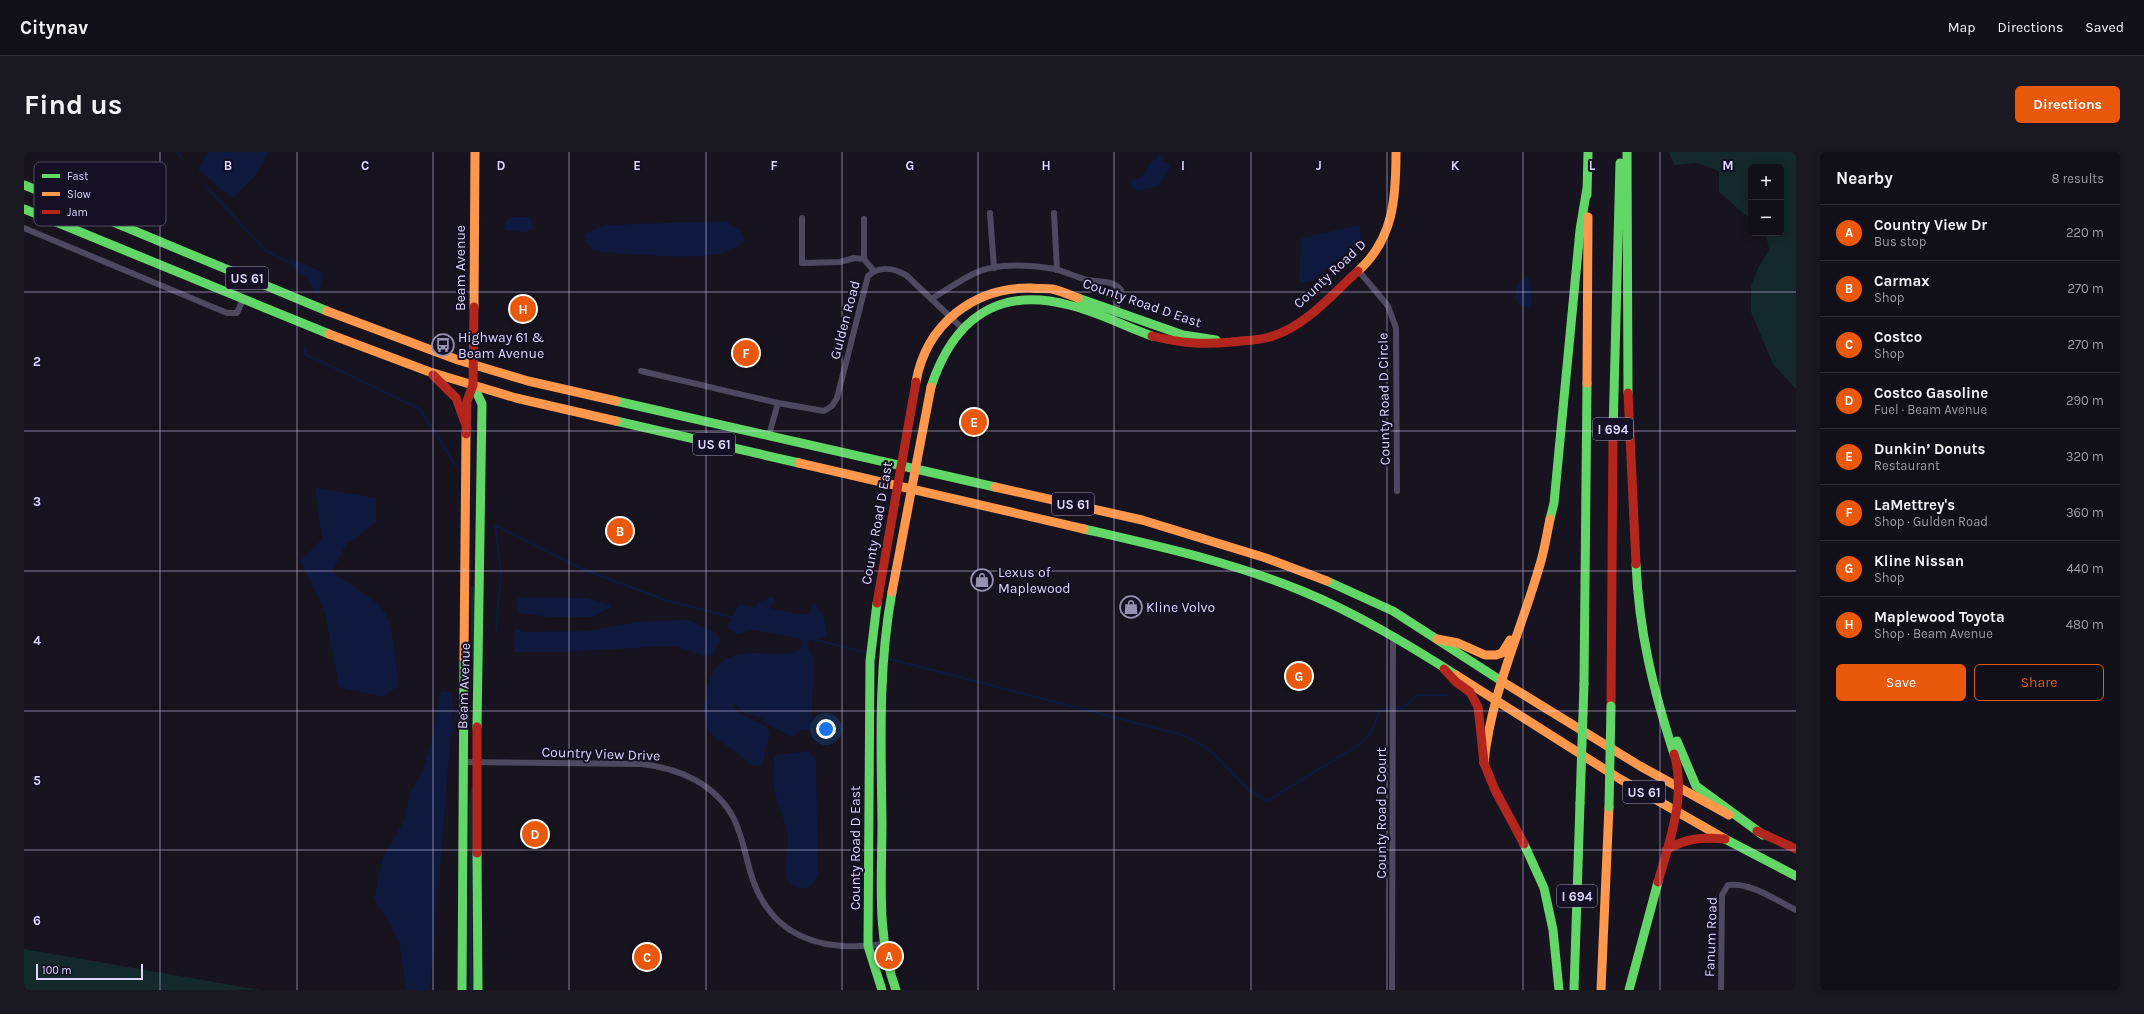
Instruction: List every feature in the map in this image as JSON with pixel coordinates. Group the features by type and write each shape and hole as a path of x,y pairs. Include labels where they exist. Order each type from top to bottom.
{"main road":[{"name":"Beam Avenue","path":"462,990 464,562 467,401 473,385 475,152"},
{"name":"County Road D","path":"1230,342 1264,339 1292,327 1315,310 1371,258 1384,240 1392,220 1396,198 1396,152"},
{"name":"I 694","path":"1574,990 1584,684 1587,534 1588,152"},
{"name":"I 694","path":"1601,990 1609,807 1613,425 1620,152"},
{"path":"1627,152 1628,399 1637,593 1645,652 1654,691 1677,764 1677,811 1629,990"},
{"name":"US 61","path":"24,185 34,189"},
{"path":"1484,763 1487,734 1501,681 1541,561 1554,503 1580,230 1587,188"},
{"name":"US 61","path":"24,209 34,213"},
{"name":"US 61","path":"65,226 329,334 430,372 516,398 897,487 1176,550 1232,566 1301,591 1341,609 1393,636 1595,764 1725,839 1796,876"},
{"name":"US 61","path":"122,226 316,307 473,366 528,381 1142,520 1236,548 1330,582 1393,610 1501,681 1676,787 1763,835 1796,849"},
{"name":"County Road D East","path":"882,990 868,946 870,661 873,628 897,487 922,357 934,336 963,307 982,296 1016,288 1033,287 1052,289 1183,335 1230,342"},
{"name":"County Road D East","path":"896,990 890,975 884,944 880,724 882,664 887,617 930,389 940,359 955,335 973,318 995,307 1014,301 1039,299 1068,304 1163,339 1182,343 1206,345 1230,342"},
{"path":"430,372 448,388 456,398 467,428"},
{"name":"Beam Avenue","path":"473,385 482,404 480,641 476,762 478,990"},
{"path":"1437,639 1460,644 1484,656 1496,656 1502,653 1508,646 1526,607"},
{"path":"1645,652 1672,730 1696,786 1706,795 1743,819 1763,835"},
{"path":"1444,668 1456,682 1470,692 1478,707 1484,763 1495,790 1519,833 1544,888 1553,930 1559,990"},
{"path":"1666,850 1684,838 1699,836 1725,839"}],"street":[{"path":"990,213 994,268"},
{"path":"1054,213 1056,270"},
{"path":"802,218 802,263 840,262 854,258 864,259"},
{"path":"864,219 864,259 874,271"},
{"path":"24,228 227,313 238,313 243,299"},
{"path":"931,300 974,273 994,268 1027,266 1056,270 1086,280 1119,286 1121,290 1114,320"},
{"name":"Gulden Road","path":"641,371 814,411 824,411 832,406 837,398 868,276 874,271 887,268 896,270 906,275 962,328"},
{"name":"County Road D Circle","path":"1358,270 1388,306 1396,328 1397,491"},
{"path":"769,435 778,403"},
{"name":"County Road D Court","path":"1392,990 1393,636"},
{"name":"Country View Drive","path":"463,762 641,764 658,766 691,777 706,786 720,800 733,818 742,839 760,899 772,915 789,930 806,940 824,944 868,946 884,944"},
{"name":"Fanum Road","path":"1721,990 1722,895 1728,885 1737,884 1749,886 1796,910"}],"green space":[{"path":"1669,152 1796,152 1796,389 1773,364 1751,312 1751,286 1758,268 1769,250 1766,236 1784,236 1784,164 1748,164 1748,217 1719,192 1719,171 1697,163 1674,165"},
{"path":"471,586 475,588 473,662 471,642"},
{"path":"471,788 474,788 472,965 474,990 469,990 469,805"},
{"path":"24,949 261,990 24,990"}],"water":[{"path":"209,152 268,152 255,176 233,198 198,170"},
{"path":"1158,155 1164,156 1163,161 1170,164 1168,172 1159,186 1137,191 1128,182 1142,176 1152,160 1157,159"},
{"path":"509,217 531,217 533,228 528,232 506,231 503,227"},
{"path":"727,221 742,232 745,241 729,250 711,255 637,255 594,251 585,241 584,234 605,225"},
{"path":"1360,225 1361,241 1312,281 1299,283 1301,238"},
{"path":"290,259 321,271 323,275 319,294 313,291 308,278 293,268"},
{"path":"1527,278 1530,279 1532,304 1530,307 1519,306 1515,297 1518,282"},
{"path":"315,488 376,498 376,522 346,545 332,572 360,590 384,611 387,617 394,647 398,686 383,697 339,687 325,612 300,561 322,539"},
{"path":"773,596 775,601 770,608 797,614 809,614 814,602 824,617 827,636 809,640 808,645 814,661 811,730 803,729 791,737 769,725 759,717 744,713 733,702 736,711 765,726 770,733 762,766 756,766 749,764 711,734 707,727 705,717 705,696 712,675 717,667 723,661 732,656 751,653 781,654 800,650 804,642 798,638 754,630 737,634 727,628 739,604 755,607 759,602"},
{"path":"517,597 587,598 613,606 593,617 548,617 517,612"},
{"path":"690,620 717,633 720,640 713,656 702,655 671,646 563,652 514,652 515,629 525,632 588,631 643,621"},
{"path":"441,691 452,692 453,708 430,990 406,990 399,940 374,899 383,858 403,822 411,791 422,771 431,743"},
{"path":"809,751 816,760 818,876 810,886 799,888 789,881 787,874 788,839 775,792 774,758 778,755"}],"waterway":[{"path":"177,152 182,158"},
{"path":"206,186 265,250 293,264"},
{"path":"305,347 305,354 420,409 456,466"},
{"path":"495,525 585,570 665,600 735,618"},
{"path":"495,525 501,573 496,631"},
{"path":"812,639 868,653"},
{"path":"886,658 1186,736 1211,751 1249,790 1267,801 1357,746 1372,731 1380,710 1403,708 1417,695 1448,695"},
{"path":"451,734 457,711"}],"traffic: fast":[{"path":"1587,195 1588,152"},
{"path":"1627,152 1628,393"},
{"path":"1613,433 1620,163"},
{"path":"24,185 34,189"},
{"path":"1550,519 1554,503 1580,230 1587,188"},
{"path":"24,209 34,213"},
{"path":"65,226 329,334"},
{"path":"123,226 327,311"},
{"path":"1078,298 1183,335 1216,340"},
{"path":"931,387 940,363 952,343 965,327 981,314 999,305 1020,300 1043,300 1069,305 1101,315 1152,336"},
{"path":"1584,684 1587,383"},
{"path":"473,385 482,404 477,727"},
{"path":"616,401 995,487"},
{"path":"616,421 799,463"},
{"path":"1084,529 1167,548 1222,563 1249,571 1302,591 1362,619 1456,675"},
{"path":"1636,564 1640,613 1648,660 1674,754"},
{"path":"1327,581 1393,611 1503,682"},
{"path":"892,592 884,649 882,678 881,885 885,949 896,990"},
{"path":"877,603 870,661 868,946 882,990"},
{"path":"462,990 464,658"},
{"path":"1580,803 1584,684"},
{"path":"1609,807 1611,706"},
{"path":"1677,741 1696,786 1763,835"},
{"path":"1574,990 1580,803"},
{"path":"1725,839 1796,876"},
{"path":"1524,844 1544,888 1553,930 1559,990"},
{"path":"477,853 478,990"},
{"path":"1629,990 1658,882"}],"traffic: slow":[{"path":"474,307 475,152"},
{"path":"1358,271 1370,259 1386,231 1393,201 1396,152"},
{"path":"1587,383 1588,217"},
{"path":"916,382 921,362 930,343 941,327 956,313 972,302 990,294 1010,289 1031,288 1052,289 1078,298"},
{"path":"327,311 458,360 528,381 616,401"},
{"path":"329,334 430,372 516,398 616,421"},
{"path":"892,592 931,387"},
{"path":"464,658 466,434"},
{"path":"799,463 1084,529"},
{"path":"995,487 1142,520 1266,558 1327,581"},
{"path":"1484,763 1493,711 1541,561 1550,519"},
{"path":"1437,639 1458,643 1485,655 1496,655 1502,653 1510,640"},
{"path":"1456,675 1620,779 1725,839"},
{"path":"1503,682 1640,766 1729,815"},
{"path":"1601,990 1609,807"}],"traffic: jam":[{"path":"1152,336 1182,342 1200,343 1220,343 1268,338 1285,331 1308,317 1358,271"},
{"path":"466,434 467,401 473,385 474,307"},
{"path":"433,375 456,398 467,428"},
{"path":"877,603 916,382"},
{"path":"1628,393 1636,564"},
{"path":"1611,706 1613,433"},
{"path":"1444,669 1456,682 1470,692 1478,707 1484,763 1495,790 1524,844"},
{"path":"477,727 477,853"},
{"path":"1658,882 1671,835 1678,802 1679,786 1674,754"},
{"path":"1757,831 1796,849"},
{"path":"1666,850 1680,843 1694,839 1725,839"}],"place":[{"name":"Maplewood Toyota","path":"523,309"},
{"name":"Highway 61 & Beam Avenue","path":"443,345"},
{"name":"LaMettrey's","path":"746,353"},
{"name":"Dunkin’ Donuts","path":"974,422"},
{"name":"Carmax","path":"620,531"},
{"name":"Lexus of Maplewood","path":"982,580"},
{"name":"Kline Volvo","path":"1131,607"},
{"name":"Kline Nissan","path":"1299,676"},
{"name":"Costco Gasoline","path":"535,834"},
{"name":"Country View Dr","path":"889,956"},
{"name":"Costco","path":"647,957"}]}
